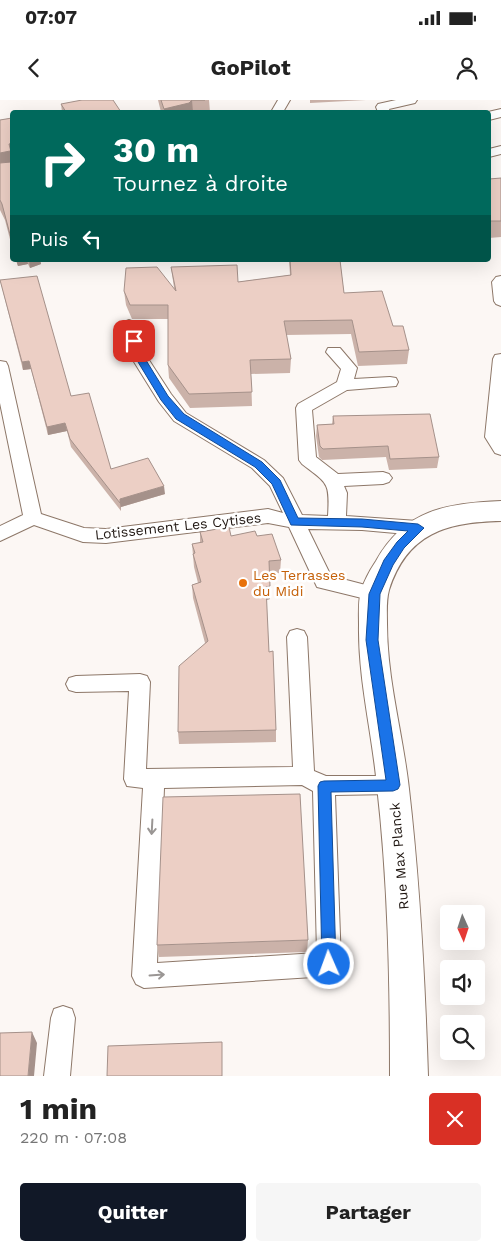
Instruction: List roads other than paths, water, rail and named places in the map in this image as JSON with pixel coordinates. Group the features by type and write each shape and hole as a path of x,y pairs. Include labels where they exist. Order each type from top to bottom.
{"street":[{"name":"Rue Max Planck","path":"409,1076 406,932 393,785 372,640 374,594 388,563 400,545 418,528 450,517 486,511 501,511"}],"lane":[{"path":"383,110 382,107 411,100"},
{"path":"501,280 499,282 501,301"},
{"path":"128,325 139,357 165,398 180,417 258,464 276,482 324,582 337,587 374,594"},
{"path":"334,352 349,368 344,385"},
{"path":"501,359 500,388 493,437 501,449"},
{"path":"0,366 33,518 0,534"},
{"path":"337,523 338,493 334,480 308,460 304,408 344,385 390,382"},
{"path":"334,480 383,478"},
{"name":"Lotissement Les Cytises","path":"33,518 83,535 106,536 268,516 294,522 418,528"},
{"path":"154,778 144,976 329,964 314,781 297,637"},
{"path":"76,684 140,682 135,779 314,781 393,785"},
{"path":"57,1076 63,1018"}],"place":[{"name":"Les Terrasses du Midi","path":"243,583"}]}
